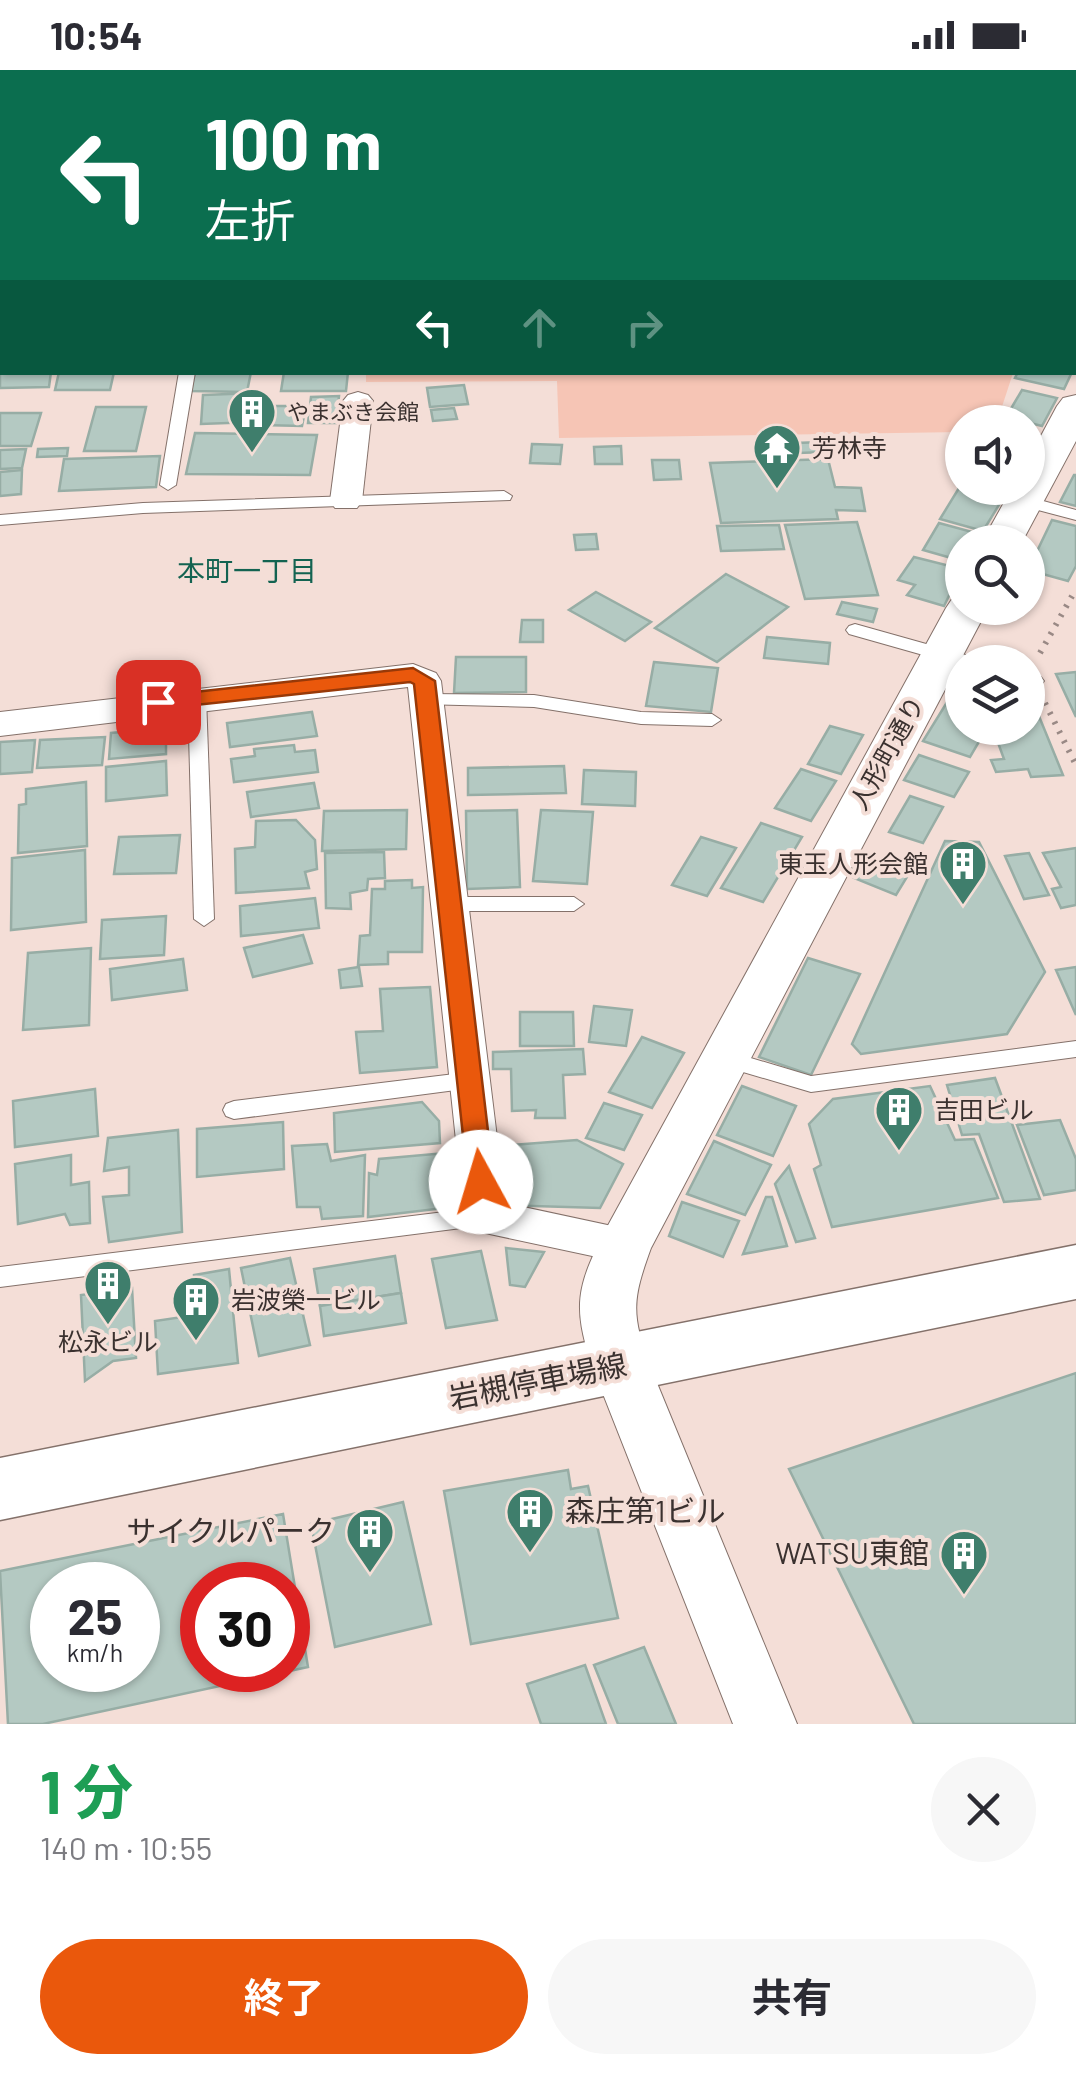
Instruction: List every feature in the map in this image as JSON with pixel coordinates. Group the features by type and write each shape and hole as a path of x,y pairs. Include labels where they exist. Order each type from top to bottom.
{"main road":[{"name":"岩槻停車場線","path":"0,1489 1076,1272"}],"street":[{"path":"346,502 358,401"},
{"path":"1045,463 1076,406"},
{"path":"0,724 197,697 413,674 424,681 485,1216 625,1245"},
{"name":"人形町通り","path":"765,1724 621,1366 606,1322 610,1284 625,1245 722,1058 945,677"}],"lane":[{"path":"168,485 186,375"},
{"path":"0,520 143,508 504,496"},
{"path":"1039,505 1076,515"},
{"path":"855,630 945,655"},
{"path":"197,697 204,919"},
{"path":"426,700 534,701 641,718 712,720"},
{"path":"448,904 574,904"},
{"path":"722,1058 812,1084 1076,1048"},
{"path":"234,1110 470,1080"},
{"path":"0,1278 485,1216"}],"shaded area":[{"path":"366,375 1012,375 1003,405 945,405 945,432 559,438 557,381 366,382"}],"building":[{"path":"0,375 51,375 49,387 0,388"},
{"path":"58,375 113,375 110,390 55,390"},
{"path":"194,375 250,375 247,392 191,391"},
{"path":"284,375 348,375 346,391 281,391"},
{"path":"1016,375 1071,375 1064,389 1015,378"},
{"path":"464,385 468,404 430,407 427,388"},
{"path":"1022,390 1057,398 1045,420 1045,405 1013,405"},
{"path":"257,393 256,422 201,424 203,395"},
{"path":"339,396 336,423 308,423 311,397"},
{"path":"266,406 306,406 302,426 262,425"},
{"path":"96,407 146,407 136,451 84,451"},
{"path":"454,408 457,419 433,421 431,410"},
{"path":"0,413 41,413 31,446 0,446"},
{"name":"やまぶき会館","path":"195,433 317,435 310,475 186,474"},
{"path":"822,442 825,452 798,453 796,443"},
{"path":"532,444 562,445 560,464 530,463"},
{"path":"621,446 622,464 595,464 594,447"},
{"path":"68,448 67,456 37,457 38,449"},
{"path":"26,449 22,468 0,469 0,450"},
{"path":"160,456 156,487 59,491 64,459"},
{"path":"828,459 835,487 861,488 865,511 836,510 838,519 721,523 710,463"},
{"path":"652,460 679,460 681,479 654,480"},
{"path":"22,470 21,494 0,496 0,472"},
{"path":"1076,475 1076,506 1060,502"},
{"path":"949,505 999,505 987,525 962,525 940,519"},
{"path":"1052,520 1076,526 1076,566 1068,581 1045,575 1045,535"},
{"path":"857,522 878,595 805,599 785,525"},
{"path":"939,523 946,525 945,556 923,550"},
{"path":"779,525 784,549 721,551 717,526"},
{"path":"596,534 598,549 576,550 574,535"},
{"path":"914,557 945,565 944,606 907,595 915,585 898,580"},
{"path":"726,574 788,607 717,662 655,628"},
{"path":"596,592 651,622 625,641 569,610"},
{"path":"842,602 877,609 873,622 837,614"},
{"path":"522,620 543,620 543,642 520,642"},
{"path":"767,637 830,643 828,664 764,658"},
{"path":"456,657 526,657 526,692 454,693"},
{"path":"654,662 718,668 711,712 646,706"},
{"path":"1076,672 1076,717 1056,674"},
{"path":"945,705 945,745 977,745 970,757 923,741"},
{"path":"312,712 317,736 230,747 227,723"},
{"path":"830,726 863,735 841,774 808,764"},
{"path":"166,728 166,754 109,759 111,733"},
{"path":"1045,731 1063,775 1031,777 1028,769 996,772 991,760 1004,759 999,745 1045,745"},
{"path":"105,737 102,765 37,768 40,740"},
{"path":"35,740 32,772 0,774 0,742"},
{"path":"294,745 295,752 315,750 318,772 234,782 231,759 255,756 254,749"},
{"path":"919,755 969,772 954,797 904,780"},
{"path":"166,761 167,795 106,801 106,767"},
{"path":"564,766 566,793 468,795 468,768"},
{"path":"801,769 836,781 811,821 775,808"},
{"path":"584,770 636,772 635,806 582,804"},
{"path":"86,782 87,846 18,853 19,805 26,804 26,789"},
{"path":"314,783 319,808 251,817 247,792"},
{"path":"910,796 943,807 923,843 889,832"},
{"path":"407,810 406,849 322,851 324,811"},
{"path":"517,810 520,887 467,889 466,811"},
{"path":"541,810 593,812 587,884 533,881"},
{"path":"296,820 315,840 317,869 305,872 309,888 236,893 235,849 255,847 256,821"},
{"path":"761,823 802,837 763,902 721,888"},
{"path":"180,835 176,873 114,874 119,837"},
{"path":"701,837 736,848 707,896 672,885"},
{"name":"東玉人形会館","path":"945,841 979,842 1045,972 1007,1034 861,1054 852,1044"},
{"path":"1076,848 1076,905 1061,908 1052,889 1061,887 1043,853"},
{"path":"85,850 86,922 11,930 12,858"},
{"path":"384,852 385,878 368,879 367,890 350,893 351,909 326,908 325,853"},
{"path":"1029,853 1049,895 1024,899 1005,856"},
{"path":"862,855 910,872 896,895 849,876"},
{"path":"412,880 412,888 423,887 422,952 388,952 388,964 358,965 360,936 370,935 372,889 385,889 385,881"},
{"path":"315,898 319,928 241,936 240,906"},
{"path":"166,916 164,955 100,959 102,920"},
{"path":"303,935 312,963 253,977 244,948"},
{"path":"91,948 89,1025 23,1030 28,953"},
{"path":"808,958 860,974 811,1075 759,1057"},
{"path":"183,959 187,990 112,1000 110,969"},
{"path":"359,967 362,986 341,988 339,970"},
{"path":"1076,967 1076,1015 1056,970"},
{"path":"430,987 437,1067 360,1073 356,1032 383,1031 380,989"},
{"path":"594,1006 632,1010 626,1046 589,1042"},
{"path":"520,1012 573,1012 574,1046 520,1046"},
{"path":"642,1037 684,1053 652,1108 609,1092"},
{"path":"583,1049 585,1074 563,1075 565,1118 535,1118 536,1110 512,1111 511,1069 493,1069 493,1052"},
{"path":"995,1078 1040,1199 1004,1202 979,1134 962,1135 947,1085"},
{"path":"742,1086 796,1106 773,1156 717,1135"},
{"name":"吉田ビル","path":"930,1086 955,1140 974,1139 998,1198 832,1227 814,1169 821,1165 809,1124 833,1099"},
{"path":"95,1089 98,1136 15,1147 13,1101"},
{"path":"422,1102 439,1121 440,1143 335,1152 334,1113"},
{"path":"604,1103 642,1115 624,1150 586,1138"},
{"path":"1060,1120 1076,1159 1076,1190 1044,1195 1017,1125"},
{"path":"283,1122 284,1169 197,1177 197,1129"},
{"path":"178,1130 182,1232 109,1242 103,1197 129,1195 129,1167 104,1171 108,1138"},
{"path":"577,1140 623,1164 600,1208 495,1205 499,1146"},
{"path":"714,1141 771,1165 745,1215 687,1194"},
{"path":"327,1144 331,1161 365,1155 363,1216 322,1219 320,1207 297,1207 292,1146"},
{"path":"445,1153 453,1207 368,1217 369,1173 377,1175 379,1159"},
{"path":"71,1155 71,1185 89,1182 90,1223 70,1225 65,1214 18,1224 15,1164"},
{"path":"789,1166 815,1238 796,1242 775,1184"},
{"path":"766,1197 772,1197 787,1246 743,1254"},
{"path":"682,1202 739,1221 723,1257 669,1236"},
{"path":"506,1248 544,1252 525,1287 510,1285"},
{"path":"481,1251 497,1320 446,1328 432,1259"},
{"path":"395,1256 401,1293 320,1306 314,1269"},
{"path":"290,1258 310,1345 259,1356 241,1268"},
{"name":"岩波榮一ビル","path":"229,1269 238,1363 158,1374 155,1321 196,1315 194,1275"},
{"name":"松永ビル","path":"132,1288 136,1358 113,1361 85,1381 81,1295"},
{"path":"401,1293 406,1323 324,1336 320,1306"},
{"name":"WATSU東館","path":"1076,1373 1076,1724 914,1724 789,1469"},
{"name":"森庄第1ビル","path":"568,1470 571,1489 588,1486 618,1618 471,1644 444,1491"},
{"name":"サイクルパーク","path":"403,1502 431,1624 335,1647 311,1524"},
{"path":"283,1514 291,1562 180,1562 180,1692 192,1692 43,1724 8,1724 0,1571 30,1565 30,1692 160,1692 160,1562 45,1562"},
{"path":"644,1647 676,1724 618,1724 594,1665"},
{"path":"585,1665 606,1724 541,1724 527,1684"}],"place":[{"name":"やまぶき会館","path":"252,454"},
{"name":"芳林寺","path":"777,490"},
{"name":"東玉人形会館","path":"963,906"},
{"name":"吉田ビル","path":"899,1152"},
{"name":"松永ビル","path":"108,1326"},
{"name":"岩波榮一ビル","path":"196,1342"},
{"name":"森庄第1ビル","path":"530,1554"},
{"name":"サイクルパーク","path":"370,1574"},
{"name":"WATSU東館","path":"964,1596"}],"district":[{"name":"本町一丁目","path":"247,571"}],"route":[{"path":"158,702 413,674 424,681 481,1182"}]}
